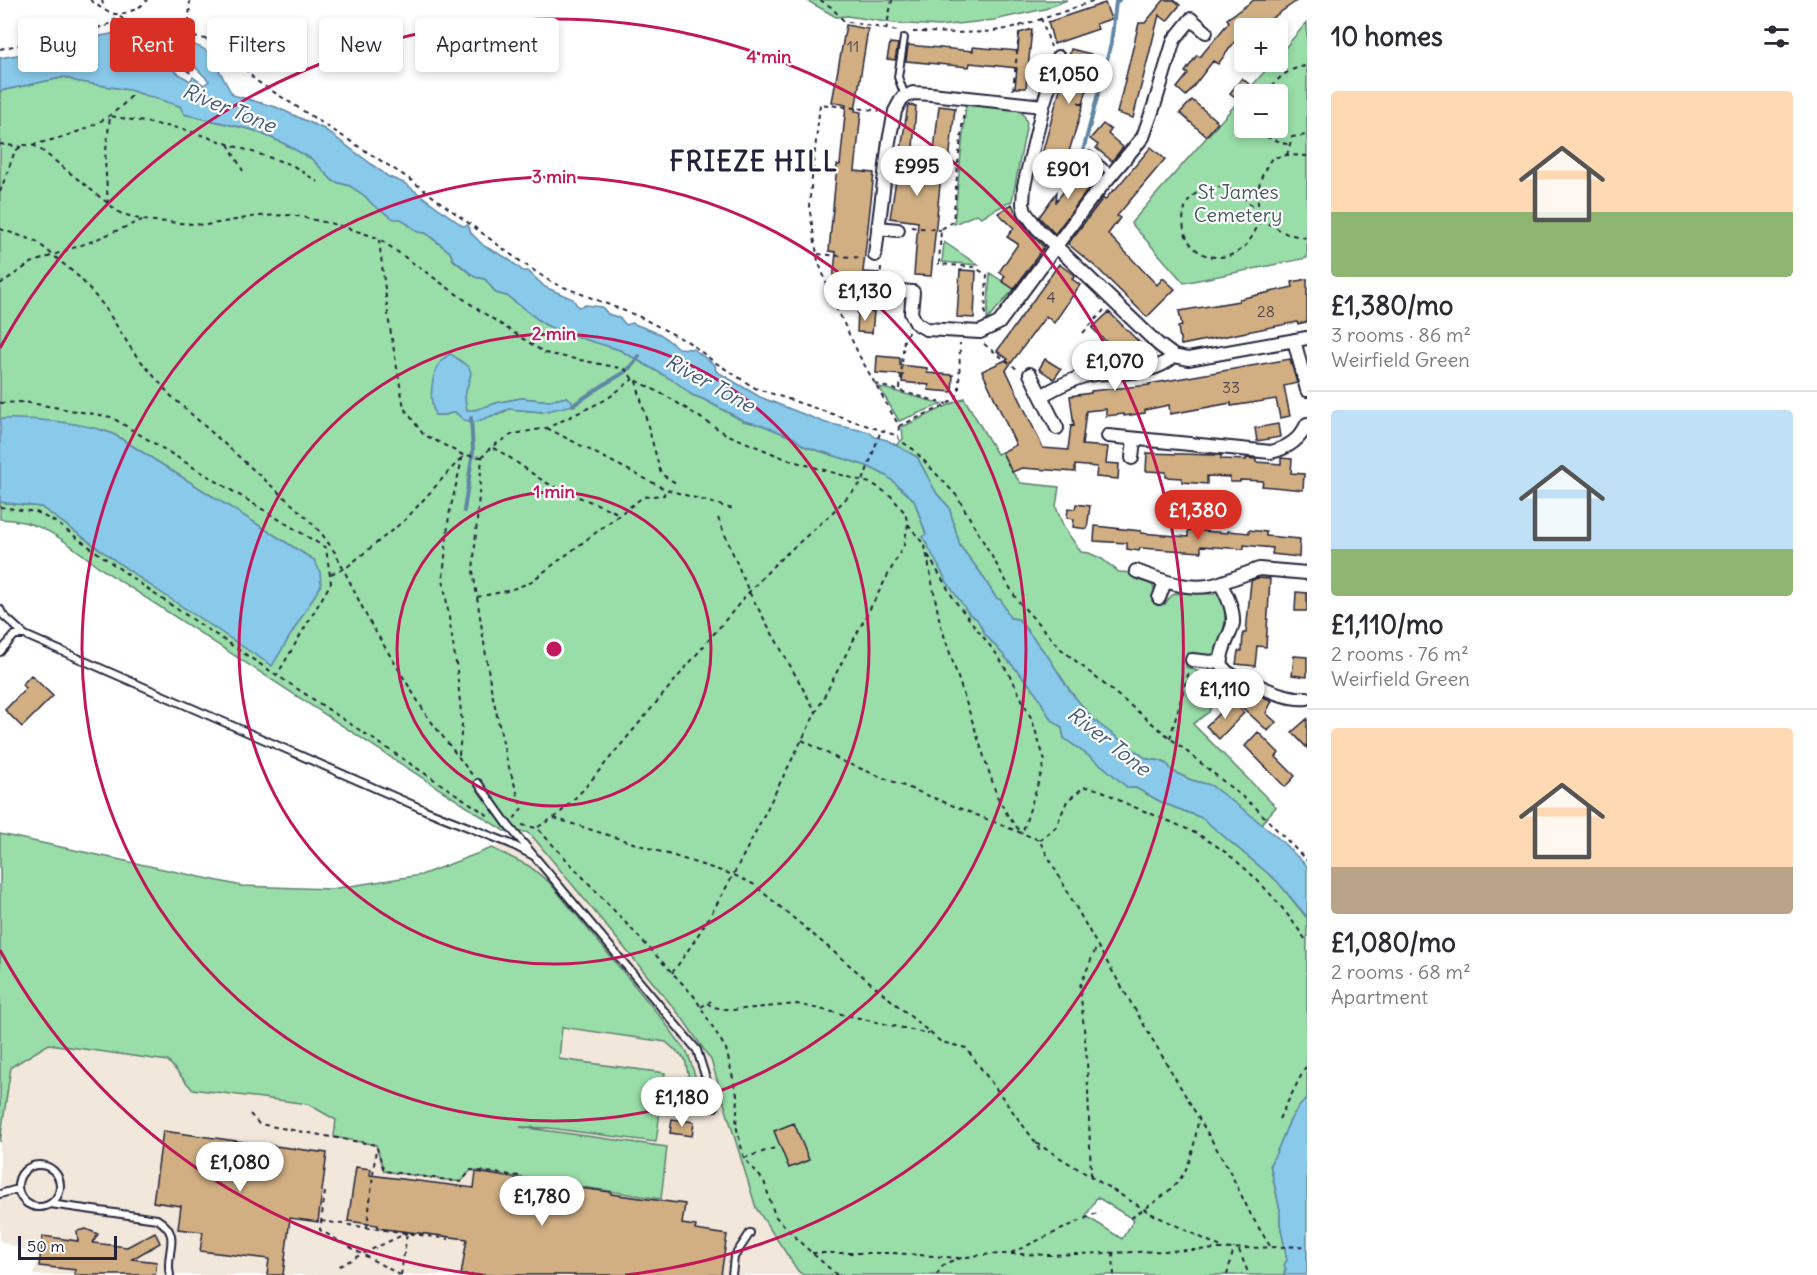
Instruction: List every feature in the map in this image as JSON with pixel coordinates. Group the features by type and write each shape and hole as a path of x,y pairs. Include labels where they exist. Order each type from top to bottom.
{"street":[{"path":"912,292 911,313 915,321 926,329 983,336 999,322 1056,245 1143,137 1174,40 1191,19 1206,32"},
{"path":"1058,57 1043,106 1024,186 1025,212 1038,228 1112,301 1174,356 1188,359 1301,339 1307,390"},
{"path":"875,255 887,157 896,111 905,96 913,93 1043,106"},
{"path":"878,228 898,230"},
{"path":"1041,396 1087,375 1128,374 1166,363 1174,356"},
{"path":"1029,374 1057,428"},
{"path":"1108,436 1271,452 1281,450 1294,442 1307,424"},
{"path":"1132,458 1134,440"},
{"path":"1136,571 1165,582 1208,588 1259,569 1307,573"},
{"path":"1159,598 1165,582"},
{"path":"1220,583 1229,597 1233,623 1223,651 1223,666 1227,672 1286,696 1307,698"},
{"path":"1192,660 1211,662 1222,660"}],"lane":[{"path":"904,38 898,77 905,96"},
{"path":"1089,156 1112,174"},
{"path":"0,609 25,635 425,810 511,844 534,856"},
{"path":"0,652 15,635 25,635"},
{"path":"478,783 508,825 697,1050 715,1107"},
{"path":"50,1204 59,1194 60,1185 56,1172 50,1167 36,1165 26,1169 18,1182 18,1189 30,1205 50,1204 157,1219 166,1224 172,1233 170,1275"},
{"path":"0,1194 18,1189"},
{"path":"732,1275 734,1257 750,1233"}],"path":[{"path":"90,0 110,14 121,18"},
{"path":"102,0 104,10"},
{"path":"0,49 106,26 119,16 143,6 147,0"},
{"path":"189,18 190,0"},
{"path":"820,0 831,7 843,21 905,32 972,32 1005,29 1095,0"},
{"path":"886,30 892,0"},
{"path":"1041,18 1052,49 1058,57"},
{"path":"1012,102 1020,25"},
{"path":"195,37 214,40 235,57 255,80 408,178 517,260 551,282 640,317 690,343 755,388 898,436"},
{"path":"1275,84 1291,69 1307,66"},
{"path":"30,146 75,135 119,111 133,94"},
{"path":"898,230 902,226 941,230 953,222 965,97"},
{"path":"896,111 820,104 809,206 818,261 836,307 899,426 899,440 913,449 957,496 1017,600 1061,649 1256,808 1307,861"},
{"path":"110,116 183,129 292,165 318,182"},
{"path":"108,204 105,160 110,116"},
{"path":"1287,155 1292,137 1307,135"},
{"path":"1270,138 1289,145"},
{"path":"0,144 21,147"},
{"path":"228,144 243,171"},
{"path":"0,192 15,151 24,145 35,146 120,213 142,220 206,225 258,216 292,216 338,225 378,238 479,310 545,353 625,369 634,379 726,434 786,459 873,483 891,496 905,513 908,524 925,546 940,623 997,796 1008,816 1022,834"},
{"path":"1307,156 1287,155 1272,158 1265,167 1258,184 1261,219 1287,234 1307,238"},
{"path":"887,157 958,164"},
{"path":"1259,212 1232,190 1211,187 1201,190 1186,206 1184,228 1186,239 1194,249 1206,256 1231,256 1244,249 1261,219"},
{"path":"0,284 32,263 142,220"},
{"path":"0,229 36,241 79,277 105,306 134,353 171,396 305,516 322,534 375,630 427,716 478,783"},
{"path":"941,230 939,264 974,267 987,275 983,336 1023,373 1029,374"},
{"path":"378,238 389,322 404,408 423,434 463,456 482,457"},
{"path":"818,254 870,259 875,255 881,264 880,283 897,285 912,292"},
{"path":"1083,333 1112,301"},
{"path":"900,391 904,339 915,321"},
{"path":"899,426 956,398 959,390 961,332"},
{"path":"508,825 522,808 507,761 491,688 473,571 482,457 491,447 513,434 547,428 607,399 634,379"},
{"path":"634,379 661,474 676,483"},
{"path":"875,384 947,404"},
{"path":"0,403 24,402 111,417 326,548 331,583 276,675"},
{"path":"547,428 665,489 733,509"},
{"path":"0,507 36,512 56,522 156,595 502,825 537,828 554,818 583,790 749,592 776,563 829,516 863,479 880,431"},
{"path":"491,447 507,455 548,484 576,497 600,504 619,514"},
{"path":"331,574 343,569 406,519 463,456"},
{"path":"458,757 462,724 457,670 443,578 449,515 463,456"},
{"path":"477,597 507,591 529,583 643,497 664,495 665,489"},
{"path":"717,518 749,592 816,712"},
{"path":"672,973 734,875 904,545 908,524"},
{"path":"927,553 955,601 998,656 1032,720 1045,761 1022,834"},
{"path":"1170,738 1192,660"},
{"path":"803,740 819,750 910,790 1039,840 1097,945 1228,1168 1251,1215 1270,1246"},
{"path":"1039,840 1056,827 1067,801 1084,787 1100,788 1124,803 1190,830 1250,872 1279,904 1307,942"},
{"path":"554,818 734,875 753,884 941,1042 966,1048 1036,1143 1040,1152"},
{"path":"537,828 690,991 701,1007 726,1049 738,1099 736,1125 744,1158 764,1181 775,1216 837,1275"},
{"path":"1091,1176 1087,1061 1080,986 1097,945"},
{"path":"701,1007 711,1000"},
{"path":"706,1003 713,1007 732,1010 797,1004 932,1034"},
{"path":"1279,1119 1307,1064"},
{"path":"250,1114 259,1124 376,1145"},
{"path":"1131,1218 1167,1191 1182,1176 1191,1155 1199,1120"},
{"path":"1036,1143 1144,1209 1223,1248"},
{"path":"376,1145 384,1171 461,1182 471,1170 519,1176"},
{"path":"367,1228 376,1145"},
{"path":"744,1158 778,1146"},
{"path":"325,1192 320,1230 400,1275 407,1233"},
{"path":"1008,1254 1101,1211"},
{"path":"321,1221 449,1239"},
{"path":"336,1268 407,1233"},
{"path":"937,1275 943,1265 958,1259 1008,1254 1113,1253 1307,1246"},
{"path":"1227,1275 1234,1248"},
{"path":"1238,1248 1249,1275"},
{"path":"812,1253 893,1253 966,1258"},
{"path":"1113,1253 1114,1275"}],"shaded area":[{"path":"0,834 242,886 331,889 421,875 492,848 533,837 683,1019 711,1060 756,1208 803,1275 33,1275 39,1256 0,1241"}],"green space":[{"path":"806,0 1067,0 1045,9 994,20 939,26 893,23 847,16 836,17"},
{"name":"St James Cemetery","path":"1307,22 1307,258 1184,283 1131,223 1234,106 1234,138 1288,138 1288,84 1254,84 1264,72 1288,72 1288,44"},
{"path":"65,77 75,81 129,90 180,106 184,114 253,130 283,143 312,159 333,181 350,186 365,196 373,205 401,219 418,232 425,233 450,252 453,260 475,277 485,279 496,293 507,296 544,324 620,350 676,382 692,395 743,421 762,425 794,438 804,446 867,466 887,476 914,500 926,534 969,614 977,619 985,634 1035,691 1050,718 1062,728 1064,738 1128,788 1136,788 1163,803 1202,818 1277,881 1307,918 1307,1099 1294,1113 1270,1165 1280,1210 1280,1223 1287,1260 1284,1275 803,1275 798,1271 756,1208 711,1060 683,1019 533,837 526,832 504,831 103,570 56,536 30,524 0,519 0,502 41,507 148,584 314,560 115,435 103,430 0,419 0,91","holes":["470,380 465,395 467,410 473,411 522,398 549,401 567,397 543,412 509,409 498,415 464,420 455,412 435,415","1097,1197 1134,1220 1122,1239 1086,1216"]},
{"path":"966,104 1017,109 1024,115 1027,123 1012,201 981,217 977,214 954,224"},
{"path":"944,242 978,265 942,262"},
{"path":"990,273 1014,289 987,320"},
{"path":"879,387 942,404 899,421"},
{"path":"964,398 997,454 1002,452 1012,472 1021,483 1059,487 1056,507 1064,528 1081,552 1102,559 1119,572 1134,573 1151,582 1156,593 1153,600 1165,604 1172,595 1178,593 1220,595 1225,619 1219,643 1210,657 1190,655 1186,667 1224,681 1209,712 1193,724 1276,807 1261,824 1210,785 1191,780 1172,771 1162,761 1147,759 1100,725 1070,691 1049,658 1018,619 1010,618 1001,600 996,598 960,546 949,507 937,494 917,457 895,446 903,439 902,427"},
{"path":"0,834 242,886 331,889 421,875 492,848 529,866 550,883 663,1020 688,1054 700,1091 691,1089 685,1059 666,1042 562,1027 559,1059 665,1073 656,1142 549,1128 520,1127 667,1147 661,1199 471,1170 461,1182 384,1171 376,1145 334,1137 336,1120 308,1104 192,1089 168,1061 49,1044 11,1067 0,1142"}],"water":[{"name":"River Tone","path":"110,34 110,72 176,72 190,81 193,77 204,85 209,81 195,67 195,46 205,50 207,52 207,72 220,72 233,95 276,107 324,129 389,177 404,183 463,226 468,225 471,233 484,246 507,258 523,271 528,271 545,287 573,299 578,307 586,305 602,307 608,314 620,318 626,325 632,323 660,334 678,348 693,349 715,365 716,371 760,397 826,423 869,432 917,457 937,494 949,507 960,546 996,598 1001,600 1010,618 1018,619 1092,718 1147,759 1161,761 1172,771 1191,780 1210,785 1278,838 1307,866 1307,917 1277,881 1202,818 1163,803 1136,788 1128,788 1064,738 1062,728 1050,718 1035,691 985,634 977,619 969,614 947,582 923,537 926,534 914,500 887,476 867,466 804,446 794,438 762,425 744,421 692,395 676,382 620,350 561,332 544,324 507,296 496,293 485,279 475,277 453,259 450,252 426,233 418,232 401,219 394,219 350,186 333,181 312,159 283,143 253,130 184,114 180,106 129,90 75,81 65,77 0,91 0,58 18,55 18,72 98,72 98,36"},
{"path":"451,354 469,367 471,373 465,395 467,410 522,398 549,401 567,397 573,405 543,412 509,409 476,422 464,420 455,412 435,415 432,390 435,372 444,358"},
{"path":"0,419 59,422 89,427 115,435 314,560 320,572 321,585 272,666 148,584 41,507 0,502"},
{"path":"1307,1099 1307,1275 1284,1275 1286,1269 1284,1265 1287,1260 1280,1223 1280,1210 1270,1164 1294,1113"}],"building":[{"path":"1164,0 1174,0 1180,5 1167,21 1159,15 1133,118 1117,113 1139,23 1145,23"},
{"path":"1254,0 1298,0 1272,18 1234,18 1234,43 1218,64 1213,61 1186,96 1177,88 1188,74 1185,72 1197,55 1200,57 1229,22 1227,19"},
{"path":"1105,3 1111,19 1096,24 1098,29 1054,44 1048,22"},
{"path":"846,25 868,29 855,111 861,112 855,171 874,173 863,272 879,273 878,286 863,284 862,307 846,306 848,282 833,281 836,252 829,251 837,165 840,165 846,105 832,102"},
{"path":"1032,29 1026,88 1015,88 1017,68 970,63 969,67 906,61 908,45 973,51 973,47 1018,51 1019,33"},
{"path":"890,43 898,44 895,60 887,59"},
{"path":"1071,49 1091,54 1089,59 1093,60 1093,64 1083,104 1078,102 1083,106 1066,161 1042,154"},
{"path":"1242,78 1249,84 1237,84"},
{"path":"1192,100 1218,122 1206,136 1180,113"},
{"path":"908,105 916,106 912,162 942,164 931,276 914,275 918,222 890,218"},
{"path":"939,106 955,108 949,161 933,159"},
{"path":"1103,124 1111,130 1108,134 1123,147 1112,161 1096,148 1098,145 1090,139"},
{"path":"1151,147 1165,159 1117,216 1120,218 1108,234 1157,285 1163,278 1175,289 1147,317 1097,268 1068,244 1103,198 1105,200 1114,191"},
{"path":"1085,166 1098,176 1055,234 1039,217 1057,192 1056,201"},
{"path":"1012,204 1018,217 1044,247 1014,289 1002,281 1005,276 999,272 1018,244 1007,237 1014,228 998,213"},
{"path":"1059,264 1075,276 1072,279 1080,285 1054,323 1046,316 1006,370 1043,448 1068,450 1071,425 1074,426 1070,396 1091,393 1091,391 1150,385 1290,359 1297,383 1284,386 1290,416 1280,418 1276,399 1231,406 1231,403 1170,414 1169,405 1145,410 1145,413 1124,416 1124,414 1106,416 1106,409 1086,411 1082,445 1108,447 1106,463 1119,464 1118,479 1096,477 1097,467 1075,465 1075,472 1022,468 1012,472 1002,452 1016,445 982,371 1008,359 997,351"},
{"path":"960,270 976,271 974,318 957,317"},
{"path":"1307,279 1307,322 1181,345 1178,327 1182,326 1179,311 1239,301 1239,299 1293,287 1292,282"},
{"path":"858,311 874,312 872,333 857,332"},
{"path":"1109,312 1146,349 1132,364 1129,364 1092,328"},
{"path":"877,356 900,358 900,365 927,368 927,373 953,375 952,392 928,390 929,385 902,382 903,375 876,373"},
{"path":"1045,359 1061,369 1054,379 1039,369"},
{"path":"1278,424 1280,437 1257,441 1255,428"},
{"path":"1147,453 1221,455 1221,459 1246,460 1246,458 1256,459 1256,462 1281,464 1281,458 1292,459 1291,473 1304,474 1303,490 1262,486 1263,481 1230,482 1230,477 1207,476 1207,484 1182,482 1182,478 1166,477 1166,472 1146,471"},
{"path":"1076,504 1090,506 1087,529 1073,527 1074,519 1067,518 1068,508 1075,509"},
{"path":"1095,526 1188,537 1188,530 1228,533 1228,531 1249,533 1249,530 1266,532 1266,536 1300,539 1299,557 1272,554 1273,548 1244,545 1244,549 1201,546 1201,552 1140,548 1139,551 1127,549 1127,543 1094,541"},
{"path":"1257,578 1270,579 1266,647 1257,646 1255,666 1236,664 1238,651 1242,651 1243,633 1246,633 1251,581"},
{"path":"1296,592 1307,593 1307,611 1295,611"},
{"path":"1294,656 1307,657 1307,677 1292,675"},
{"path":"31,675 53,696 22,727 5,710 26,688 22,685"},
{"path":"1251,691 1272,701 1266,713 1276,722 1268,731 1243,708"},
{"path":"1233,700 1244,713 1219,739 1206,726"},
{"path":"1307,719 1307,748 1292,732"},
{"path":"1258,732 1279,753 1276,757 1295,776 1285,787 1245,746"},
{"path":"672,1119 694,1122 692,1136 670,1133"},
{"path":"794,1123 809,1160 789,1168 774,1131"},
{"path":"163,1131 327,1153 318,1222 290,1218 283,1275 267,1275 269,1259 200,1251 203,1232 178,1229 181,1206 153,1202"},
{"path":"356,1167 371,1169 370,1175 474,1188 476,1172 537,1182 537,1179 549,1181 548,1184 685,1204 682,1224 696,1226 695,1230 727,1235 721,1275 461,1275 467,1239 377,1228 378,1225 348,1221"},
{"path":"86,1229 98,1234 93,1243 127,1247 155,1232 160,1243 132,1259 157,1262 155,1275 74,1275 76,1270 39,1266 43,1236 78,1241 77,1231"}],"waterway":[{"path":"1082,155 1111,44 1116,2 1119,0"},
{"path":"573,405 627,371 639,356"},
{"path":"464,511 473,451 471,418"}],"district":[{"name":"FRIEZE HILL","path":"754,161"}]}
